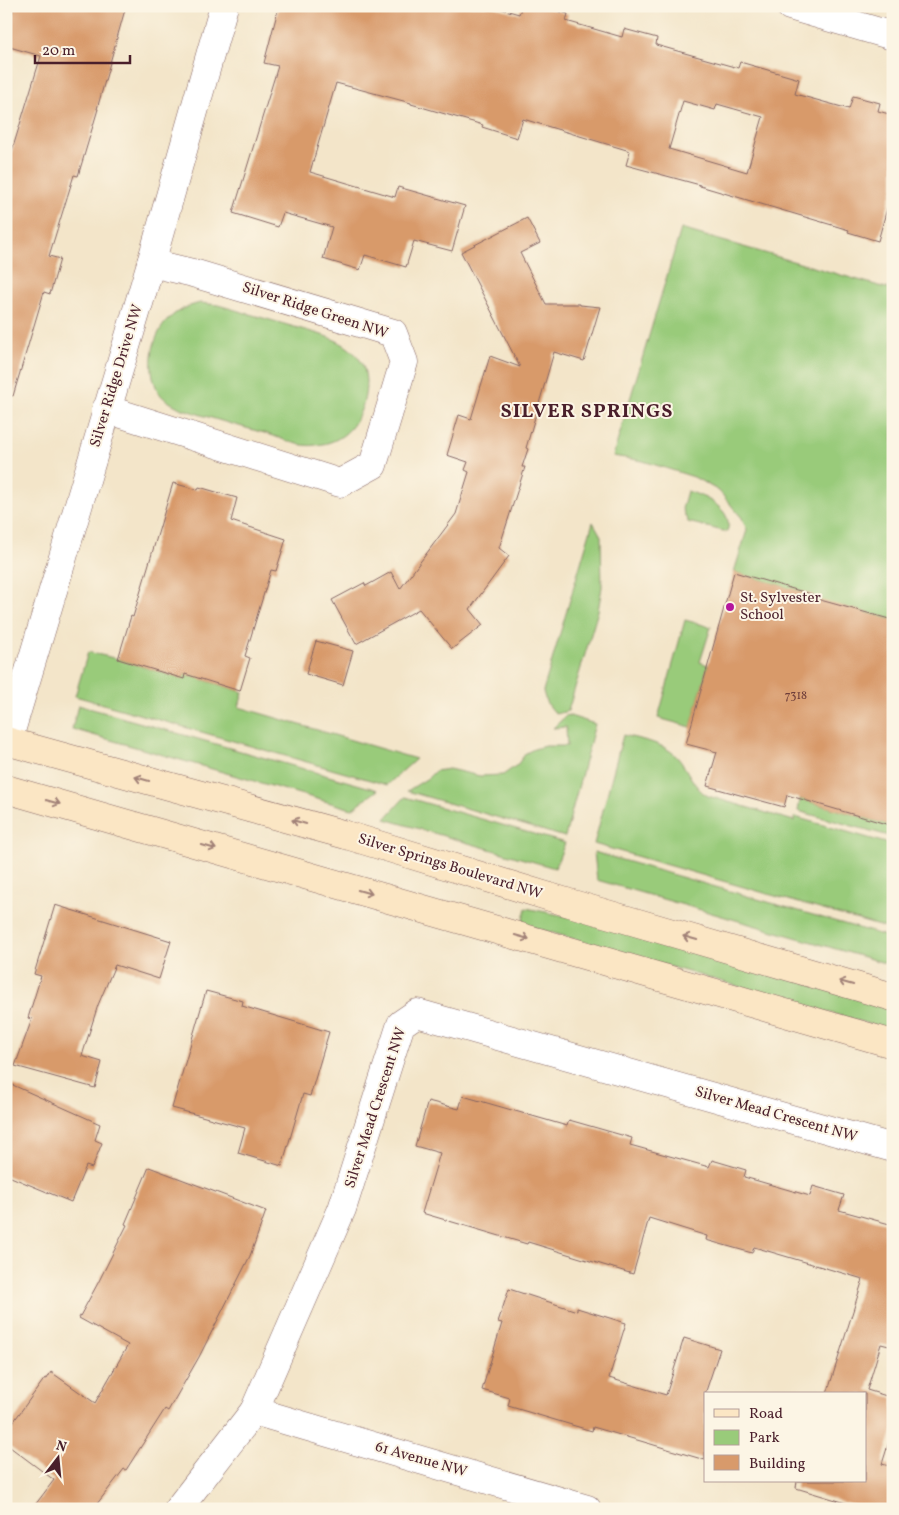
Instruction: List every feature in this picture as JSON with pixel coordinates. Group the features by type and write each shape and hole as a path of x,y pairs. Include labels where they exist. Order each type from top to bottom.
{"street":[{"name":"Silver Ridge Drive NW","path":"7,742 151,263 224,6"},
{"path":"790,6 893,36"},
{"name":"Silver Ridge Green NW","path":"106,409 340,483 373,465 404,362 393,333 193,273 151,263"},
{"name":"Silver Springs Boulevard NW","path":"7,742 346,835 573,904 893,997"},
{"path":"6,789 893,1044"},
{"name":"Silver Mead Crescent NW","path":"178,1509 254,1411 342,1209 401,1024 417,1013 893,1148"},
{"name":"61 Avenue NW","path":"254,1411 587,1509"}],"green space":[{"path":"681,229 893,290 893,620 842,606 811,605 813,595 734,572 747,530 742,518 719,491 694,477 643,461 613,456"},
{"path":"200,303 218,305 319,334 345,345 358,357 363,365 366,384 360,413 350,429 343,436 330,442 310,446 191,412 165,399 158,391 152,372 155,341 165,323 172,316 178,311"},
{"path":"687,491 710,500 723,511 727,517 727,532 688,522 682,509"},
{"path":"593,522 601,536 602,587 598,611 568,711 556,714 546,702 543,691"},
{"path":"685,620 711,627 700,662 708,665 691,727 658,718"},
{"path":"88,652 183,679 185,674 243,692 239,707 416,759 387,785 75,696"},
{"path":"78,705 378,790 352,809 72,729"},
{"path":"567,715 595,724 565,837 407,791 428,778 435,771 449,769 480,776 503,775 517,765 526,753 534,749 545,746 567,746 566,727 553,728"},
{"path":"623,735 651,742 671,752 681,762 698,788 708,796 794,821 795,817 893,845 893,930 594,844"},
{"path":"405,797 565,843 555,868 385,819"},
{"path":"800,799 893,826 893,837 798,811"},
{"path":"594,852 893,938 893,947 888,964 597,880"},
{"path":"526,908 594,922 893,1008 893,1031 522,924"}],"building":[{"path":"14,6 126,6 78,176 74,175 49,256 60,259 50,294 44,292 13,396 6,395 6,170 41,56 6,46 6,32"},
{"path":"279,6 491,6 519,14 522,6 541,6 568,14 566,21 622,37 624,29 657,38 656,45 738,68 740,62 799,79 795,94 849,109 853,96 880,103 878,111 893,115 893,187 878,241 848,232 849,230 700,185 626,165 630,151 523,119 517,138 482,127 483,125 411,103 336,83 310,172 395,197 398,187 465,206 452,251 414,241 406,267 365,255 360,270 323,259 332,227 283,213 278,227 233,213 278,66 264,63","holes":["683,101 715,110 717,104 763,117 747,172 669,149"]},
{"path":"527,218 540,243 520,253 546,304 580,304 600,307 584,361 554,352 526,448 528,449 522,467 525,467 499,548 509,556 470,609 483,625 452,649 419,609 356,644 332,600 364,583 366,586 391,572 400,589 456,514 469,472 465,470 468,462 447,455 459,415 471,419 490,356 520,367 461,252"},
{"path":"173,483 198,490 199,487 237,498 231,521 286,539 276,571 271,570 245,656 250,658 240,691 185,674 184,679 118,659 131,616 133,617"},
{"path":"734,572 814,595 813,598 893,620 893,826 787,795 784,807 707,786 717,752 686,744"},
{"path":"316,641 353,651 343,685 306,674"},
{"path":"55,905 171,941 159,979 115,965 98,1005 82,1056 102,1062 95,1088 15,1066 32,1019 28,1018 41,976 34,974"},
{"path":"206,991 243,1001 242,1006 329,1032 310,1096 303,1094 282,1166 238,1153 245,1128 172,1108"},
{"path":"6,1082 100,1124 95,1140 102,1143 92,1168 86,1166 71,1202 6,1175"},
{"path":"463,1096 567,1126 569,1120 632,1138 630,1145 709,1167 712,1160 746,1170 744,1177 810,1196 813,1186 844,1195 839,1210 893,1225 893,1347 881,1344 867,1390 893,1398 893,1429 882,1464 893,1467 893,1509 866,1509 796,1488 797,1482 866,1482 866,1392 828,1392 863,1279 754,1247 752,1253 706,1240 707,1236 649,1218 633,1274 528,1242 527,1244 422,1213 440,1153 415,1146 428,1101 459,1109"},
{"path":"149,1167 266,1211 250,1256 199,1357 168,1411 165,1409 126,1470 124,1469 93,1509 32,1509 54,1480 6,1444 6,1432 51,1372 95,1403 128,1345 79,1318 127,1225 125,1224"},
{"path":"509,1289 577,1311 577,1308 626,1323 609,1378 666,1395 684,1338 720,1349 706,1392 704,1392 704,1460 593,1427 592,1431 508,1406 510,1398 482,1390 502,1323 498,1322"}],"place":[{"name":"St. Sylvester School","path":"730,607"}],"district":[{"name":"SILVER SPRINGS","path":"587,412"}]}
